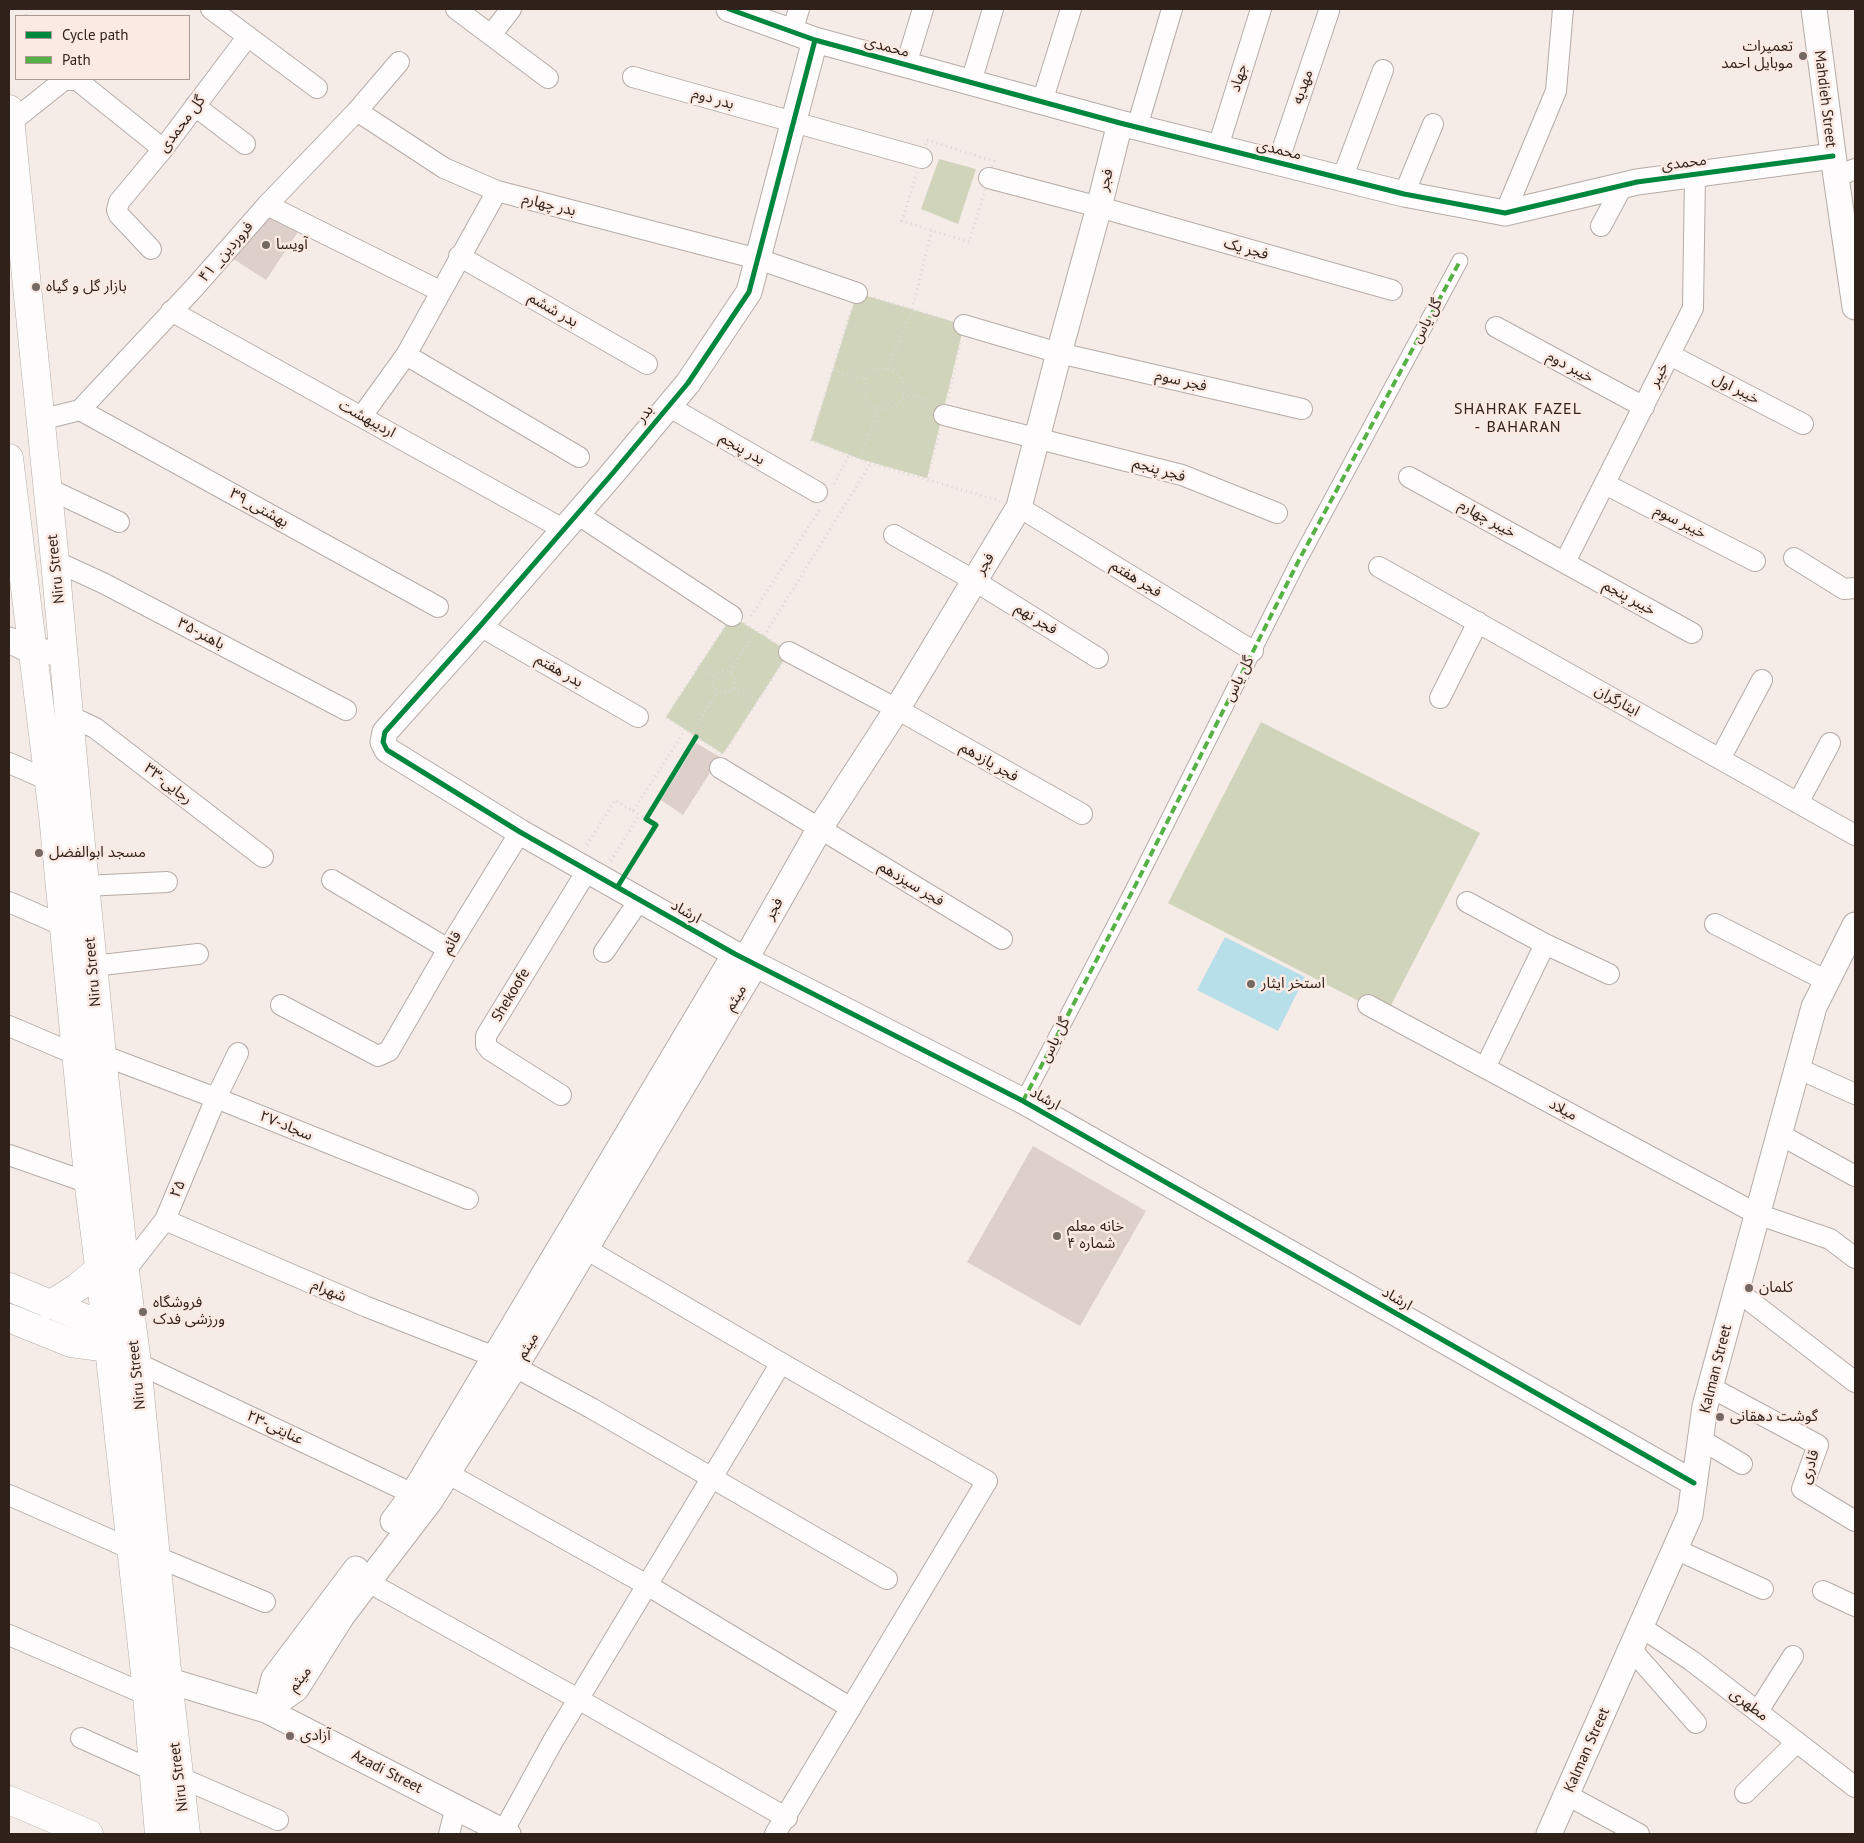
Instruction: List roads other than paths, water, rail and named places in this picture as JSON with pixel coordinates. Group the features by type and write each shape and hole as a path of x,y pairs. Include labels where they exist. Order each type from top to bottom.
{"main road":[{"name":"Niru Street","path":"10,116 64,652 93,966 89,1056 88,1183 136,1363 157,1558 153,1683"},
{"name":"Niru Street","path":"9,458 64,926 89,1056 112,1270 109,1348 131,1549 166,1774 186,1834"},
{"path":"50,1305 78,1287 112,1270"},
{"path":"9,1288 84,1318 109,1348 136,1363"},
{"path":"9,1318 71,1343 109,1348"},
{"path":"71,1343 84,1336 84,1318"},
{"name":"Niru Street","path":"159,1834 166,1774"},
{"path":"9,1800 89,1834"}],"street":[{"path":"211,9 318,88"},
{"path":"456,9 548,78"},
{"path":"491,35 511,9"},
{"name":"محمدی","path":"729,9 795,20 815,40 1128,125 1404,194 1505,213 1623,185 1695,174 1841,167"},
{"path":"906,65 922,9"},
{"path":"971,82 993,9"},
{"path":"1042,102 1071,9"},
{"path":"1128,125 1172,9"},
{"name":"جهاد","path":"1218,147 1261,9"},
{"path":"1505,213 1556,91 1563,9"},
{"name":"Mahdieh Street","path":"1814,9 1841,167 1855,308"},
{"name":"مهدیه","path":"1278,162 1329,11"},
{"name":"گل محمدی","path":"151,249 119,215 117,210 119,202 163,149 248,36"},
{"name":"بدر","path":"383,742 385,732 480,626 688,383 749,292 815,40"},
{"name":"۴۱ _فروردین","path":"80,410 194,288 267,205 357,111 399,62"},
{"path":"1342,179 1383,70"},
{"name":"بدر دوم","path":"633,77 922,158"},
{"path":"10,116 64,80"},
{"path":"77,80 163,149"},
{"path":"195,106 245,144"},
{"name":"بدر چهارم","path":"357,111 444,168 497,191 758,259 857,293"},
{"path":"1404,194 1433,124"},
{"name":"فجر","path":"745,960 820,828 896,709 1019,507 1059,353 1100,207 1128,125"},
{"name":"خیبر","path":"1565,562 1693,308 1695,174"},
{"name":"فجر یک","path":"989,178 1100,207 1392,290"},
{"path":"1601,226 1623,185"},
{"path":"362,416 406,355 459,256 497,191"},
{"path":"267,205 440,291"},
{"name":"بدر ششم","path":"459,256 647,364"},
{"name":"گل یاس","path":"1023,1101 1132,892 1304,551 1460,261"},
{"name":"اردیبهشت","path":"171,311 362,416 570,521"},
{"name":"فجر سوم","path":"964,326 1059,353 1302,409"},
{"name":"خیبر دوم","path":"1496,327 1644,407"},
{"path":"406,355 579,457"},
{"name":"خیبر اول","path":"1670,355 1803,424"},
{"name":"بدر پنجم","path":"668,406 823,496"},
{"name":"فجر پنجم","path":"941,409 1037,438 1182,475 1277,513"},
{"path":"40,420 80,410"},
{"name":"۳۹_بهشتی","path":"80,410 438,607"},
{"name":"خیبر چهارم","path":"1409,477 1565,562"},
{"name":"خیبر سوم","path":"1605,484 1755,561"},
{"path":"47,488 119,522"},
{"name":"فجر هفتم","path":"1019,507 1253,651"},
{"path":"570,521 739,620"},
{"name":"فجر نهم","path":"894,535 975,581 1098,658"},
{"path":"1794,558 1844,589 1855,588"},
{"name":"۳۵-باهنر","path":"55,561 103,583 346,710"},
{"name":"خیبر پنجم","path":"1565,562 1692,633"},
{"name":"ایثارگران","path":"1379,567 1855,835"},
{"path":"1440,698 1478,622"},
{"name":"بدر هفتم","path":"480,626 638,716"},
{"path":"9,640 33,652 64,652"},
{"name":"فجر یازدهم","path":"789,652 896,709 1082,814"},
{"path":"1720,758 1762,680"},
{"name":"۳۳-رجایی","path":"70,716 95,728 263,857"},
{"name":"ارشاد","path":"383,742 387,750 520,832 612,877 745,960 1023,1101 1694,1483"},
{"path":"1798,803 1830,742"},
{"path":"9,763 48,780"},
{"name":"فجر سیزدهم","path":"720,768 1002,940"},
{"name":"قائم","path":"281,1005 378,1056 389,1051 448,949 520,832"},
{"path":"604,952 612,877"},
{"name":"Shekoofe","path":"561,1095 490,1050 486,1045 486,1036 612,877"},
{"path":"332,880 448,949"},
{"path":"85,886 167,882"},
{"path":"9,902 64,926"},
{"path":"1467,902 1545,944 1609,974"},
{"path":"1715,924 1827,981"},
{"name":"Kalman Street","path":"1549,1834 1690,1514 1705,1406 1814,1007 1855,925"},
{"path":"1485,1068 1545,944"},
{"path":"93,966 198,954"},
{"name":"میثم","path":"266,1710 296,1689 342,1616 430,1501 447,1473 505,1362 745,960"},
{"name":"میثم","path":"266,1710 274,1678 414,1494 586,1249 731,984"},
{"name":"میلاد","path":"1368,1005 1757,1214 1830,1239 1855,1258"},
{"name":"۲۷-سجاد","path":"9,1026 89,1056 216,1098 468,1199"},
{"name":"۲۵","path":"112,1270 165,1220 216,1098 238,1053"},
{"path":"1797,1068 1855,1094"},
{"path":"1779,1134 1855,1176"},
{"path":"9,1155 88,1183"},
{"name":"شهرام","path":"165,1220 366,1307 505,1362 592,1408 887,1579"},
{"path":"586,1249 987,1481 787,1818 775,1834"},
{"path":"1736,1290 1855,1382"},
{"name":"۲۳-عنایتی","path":"136,1363 414,1494"},
{"path":"505,1833 578,1699 781,1363"},
{"name":"قادری","path":"1710,1387 1818,1445 1802,1489 1855,1521"},
{"path":"1700,1439 1742,1464"},
{"path":"447,1473 647,1585 851,1708"},
{"path":"9,1495 131,1549"},
{"path":"1675,1549 1763,1588"},
{"path":"157,1558 266,1602"},
{"path":"368,1582 787,1818"},
{"path":"1823,1591 1855,1606"},
{"path":"9,1635 153,1683"},
{"path":"1636,1638 1696,1723"},
{"name":"مطهری","path":"1636,1638 1692,1661 1855,1787"},
{"path":"1758,1711 1793,1656"},
{"name":"Azadi Street","path":"153,1683 266,1710 505,1833"},
{"path":"81,1738 278,1820"},
{"path":"1745,1793 1797,1742"},
{"path":"1567,1795 1638,1834"},
{"path":"449,1834 456,1807"}],"water":[{"name":"استخر ایثار","path":"1225,937 1305,977 1278,1031 1197,990"}],"place":[{"name":"تعمیرات موبایل احمد","path":"1803,56"},
{"name":"آویسا","path":"266,245"},
{"name":"بازار گل و گیاه","path":"36,287"},
{"name":"مسجد ابوالفضل","path":"39,853"},
{"name":"استخر ایثار","path":"1251,984"},
{"name":"خانه معلم شماره ۴","path":"1057,1236"},
{"name":"کلمان","path":"1749,1288"},
{"name":"فروشگاه ورزشی فدک","path":"143,1312"},
{"name":"گوشت دهقانی","path":"1720,1417"},
{"name":"آزادی","path":"290,1736"}],"district":[{"name":"SHAHRAK FAZEL - BAHARAN","path":"1518,418"}]}
